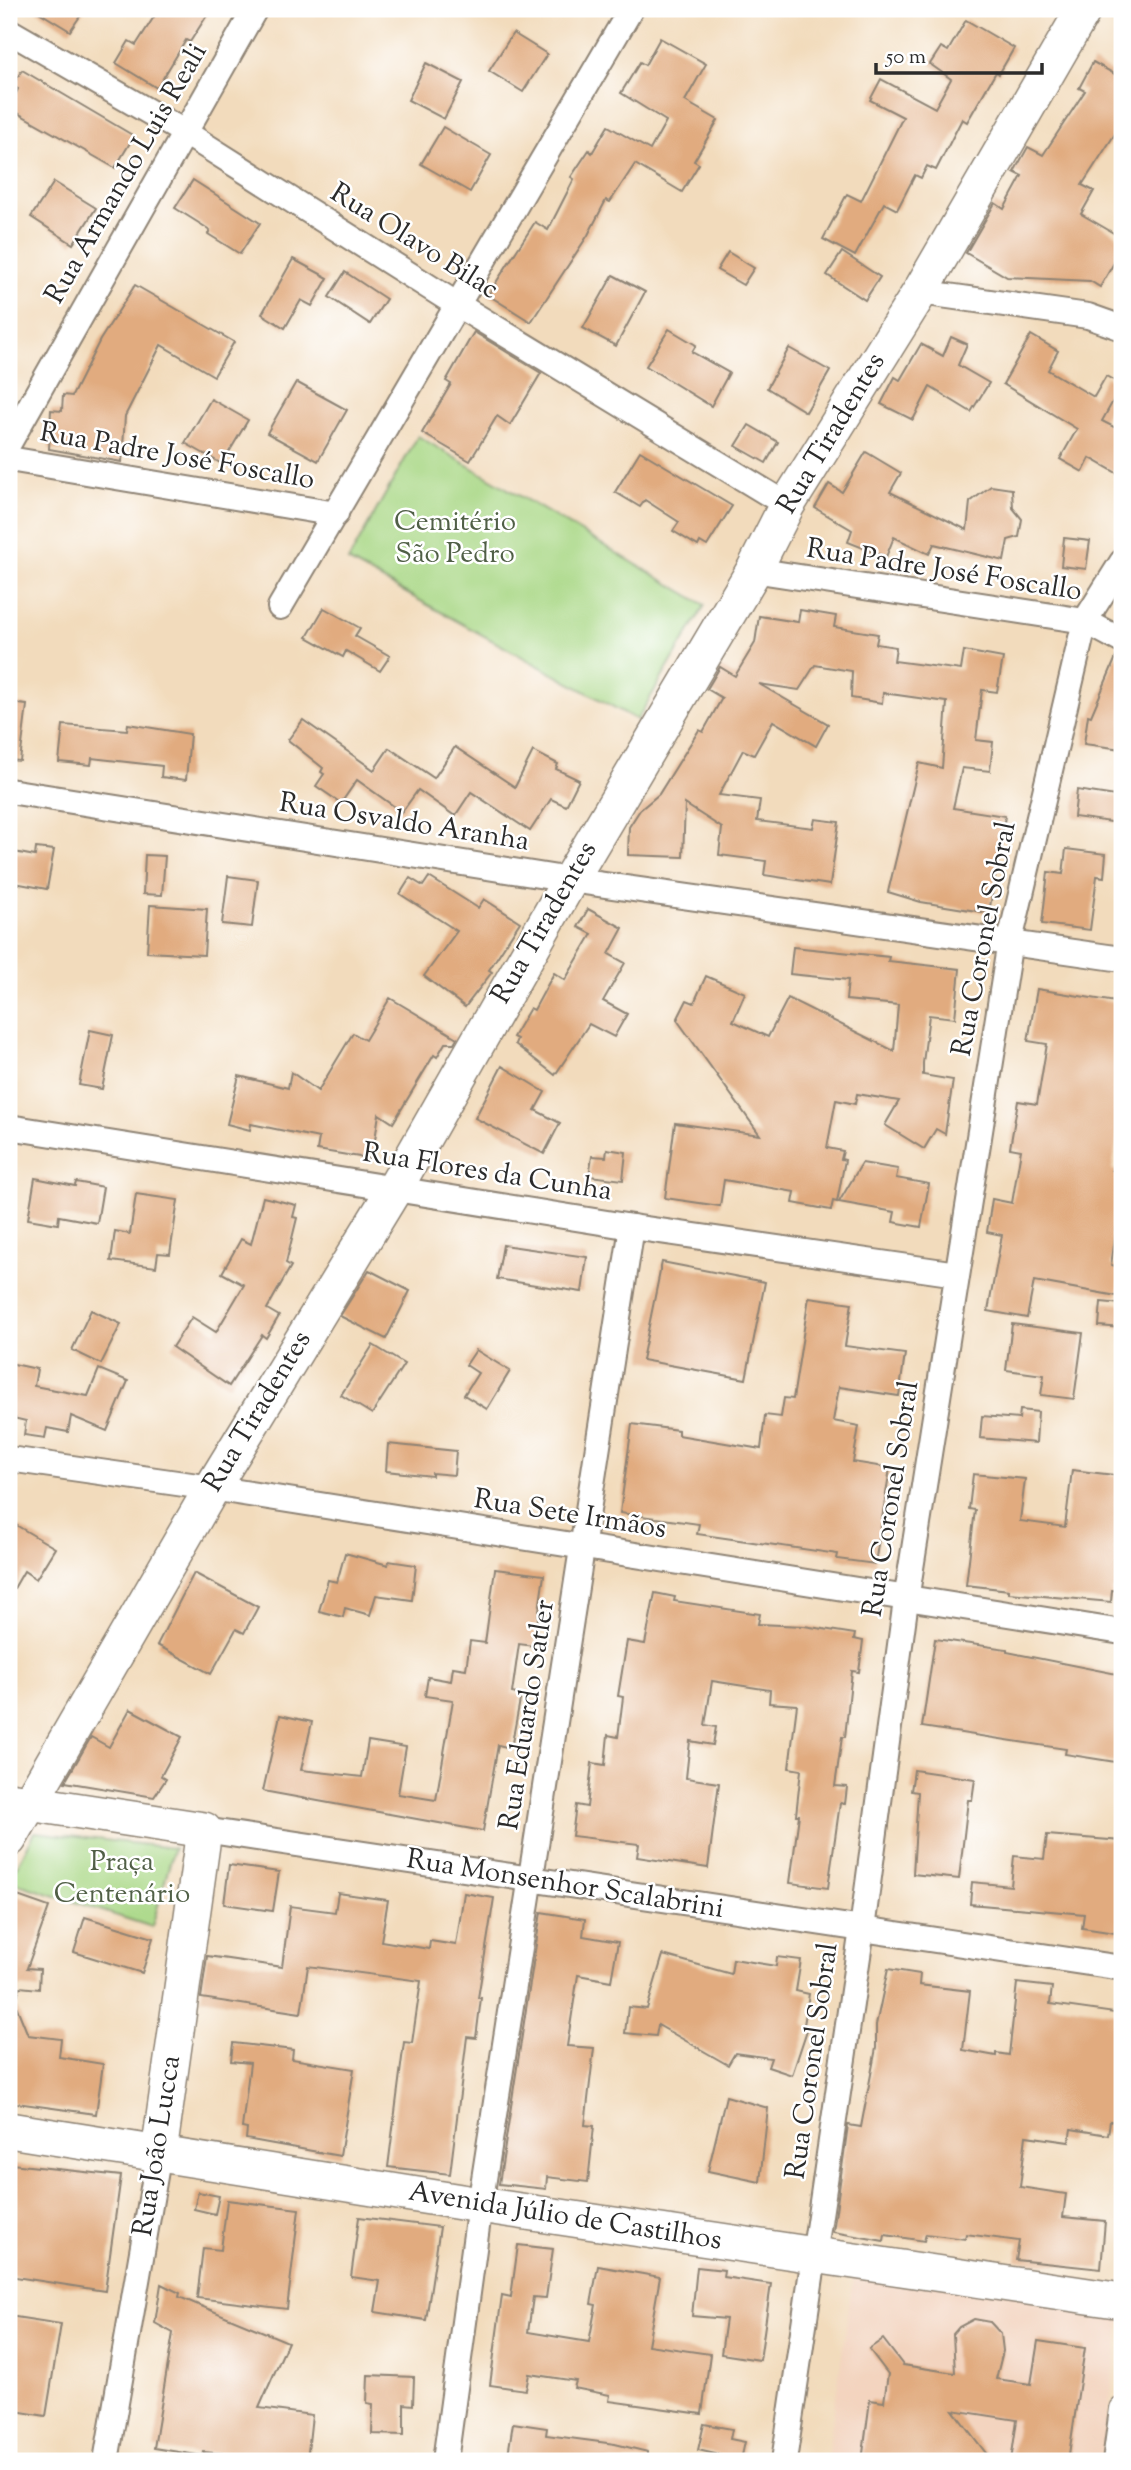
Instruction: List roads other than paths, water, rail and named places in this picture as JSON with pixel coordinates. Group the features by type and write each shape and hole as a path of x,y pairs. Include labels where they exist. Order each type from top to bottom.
{"street":[{"name":"Rua Armando Luis Reali","path":"9,443 255,9"},
{"path":"280,607 631,9"},
{"name":"Rua Tiradentes","path":"9,1839 19,1802 395,1188 569,880 754,570 788,505 920,292 1084,9"},
{"name":"Rua Olavo Bilac","path":"9,31 184,132 456,304 788,505"},
{"path":"920,292 1088,316 1122,328"},
{"name":"Rua Padre José Foscallo","path":"9,459 336,514"},
{"name":"Rua Coronel Sobral","path":"784,2461 862,1929 906,1600 1010,941 1085,621 1122,562"},
{"name":"Rua Padre José Foscallo","path":"754,570 1085,621 1122,641"},
{"name":"Rua Osvaldo Aranha","path":"9,791 569,880 1122,959"},
{"name":"Rua Flores da Cunha","path":"9,1127 632,1227 957,1274"},
{"name":"Rua Eduardo Satler","path":"445,2461 480,2205 533,1880 632,1227"},
{"name":"Rua Sete Irmãos","path":"9,1459 212,1488 906,1600 1122,1632"},
{"name":"Rua Monsenhor Scalabrini","path":"19,1802 1122,1968"},
{"name":"Rua João Lucca","path":"106,2461 159,2153 204,1830"},
{"name":"Avenida Júlio de Castilhos","path":"9,2130 480,2205 1122,2301"},
{"path":"1115,2461 1122,2409"}],"park label":[{"name":"Cemitério São Pedro","path":"455,539"},
{"name":"Praça Centenário","path":"122,1879"}]}
